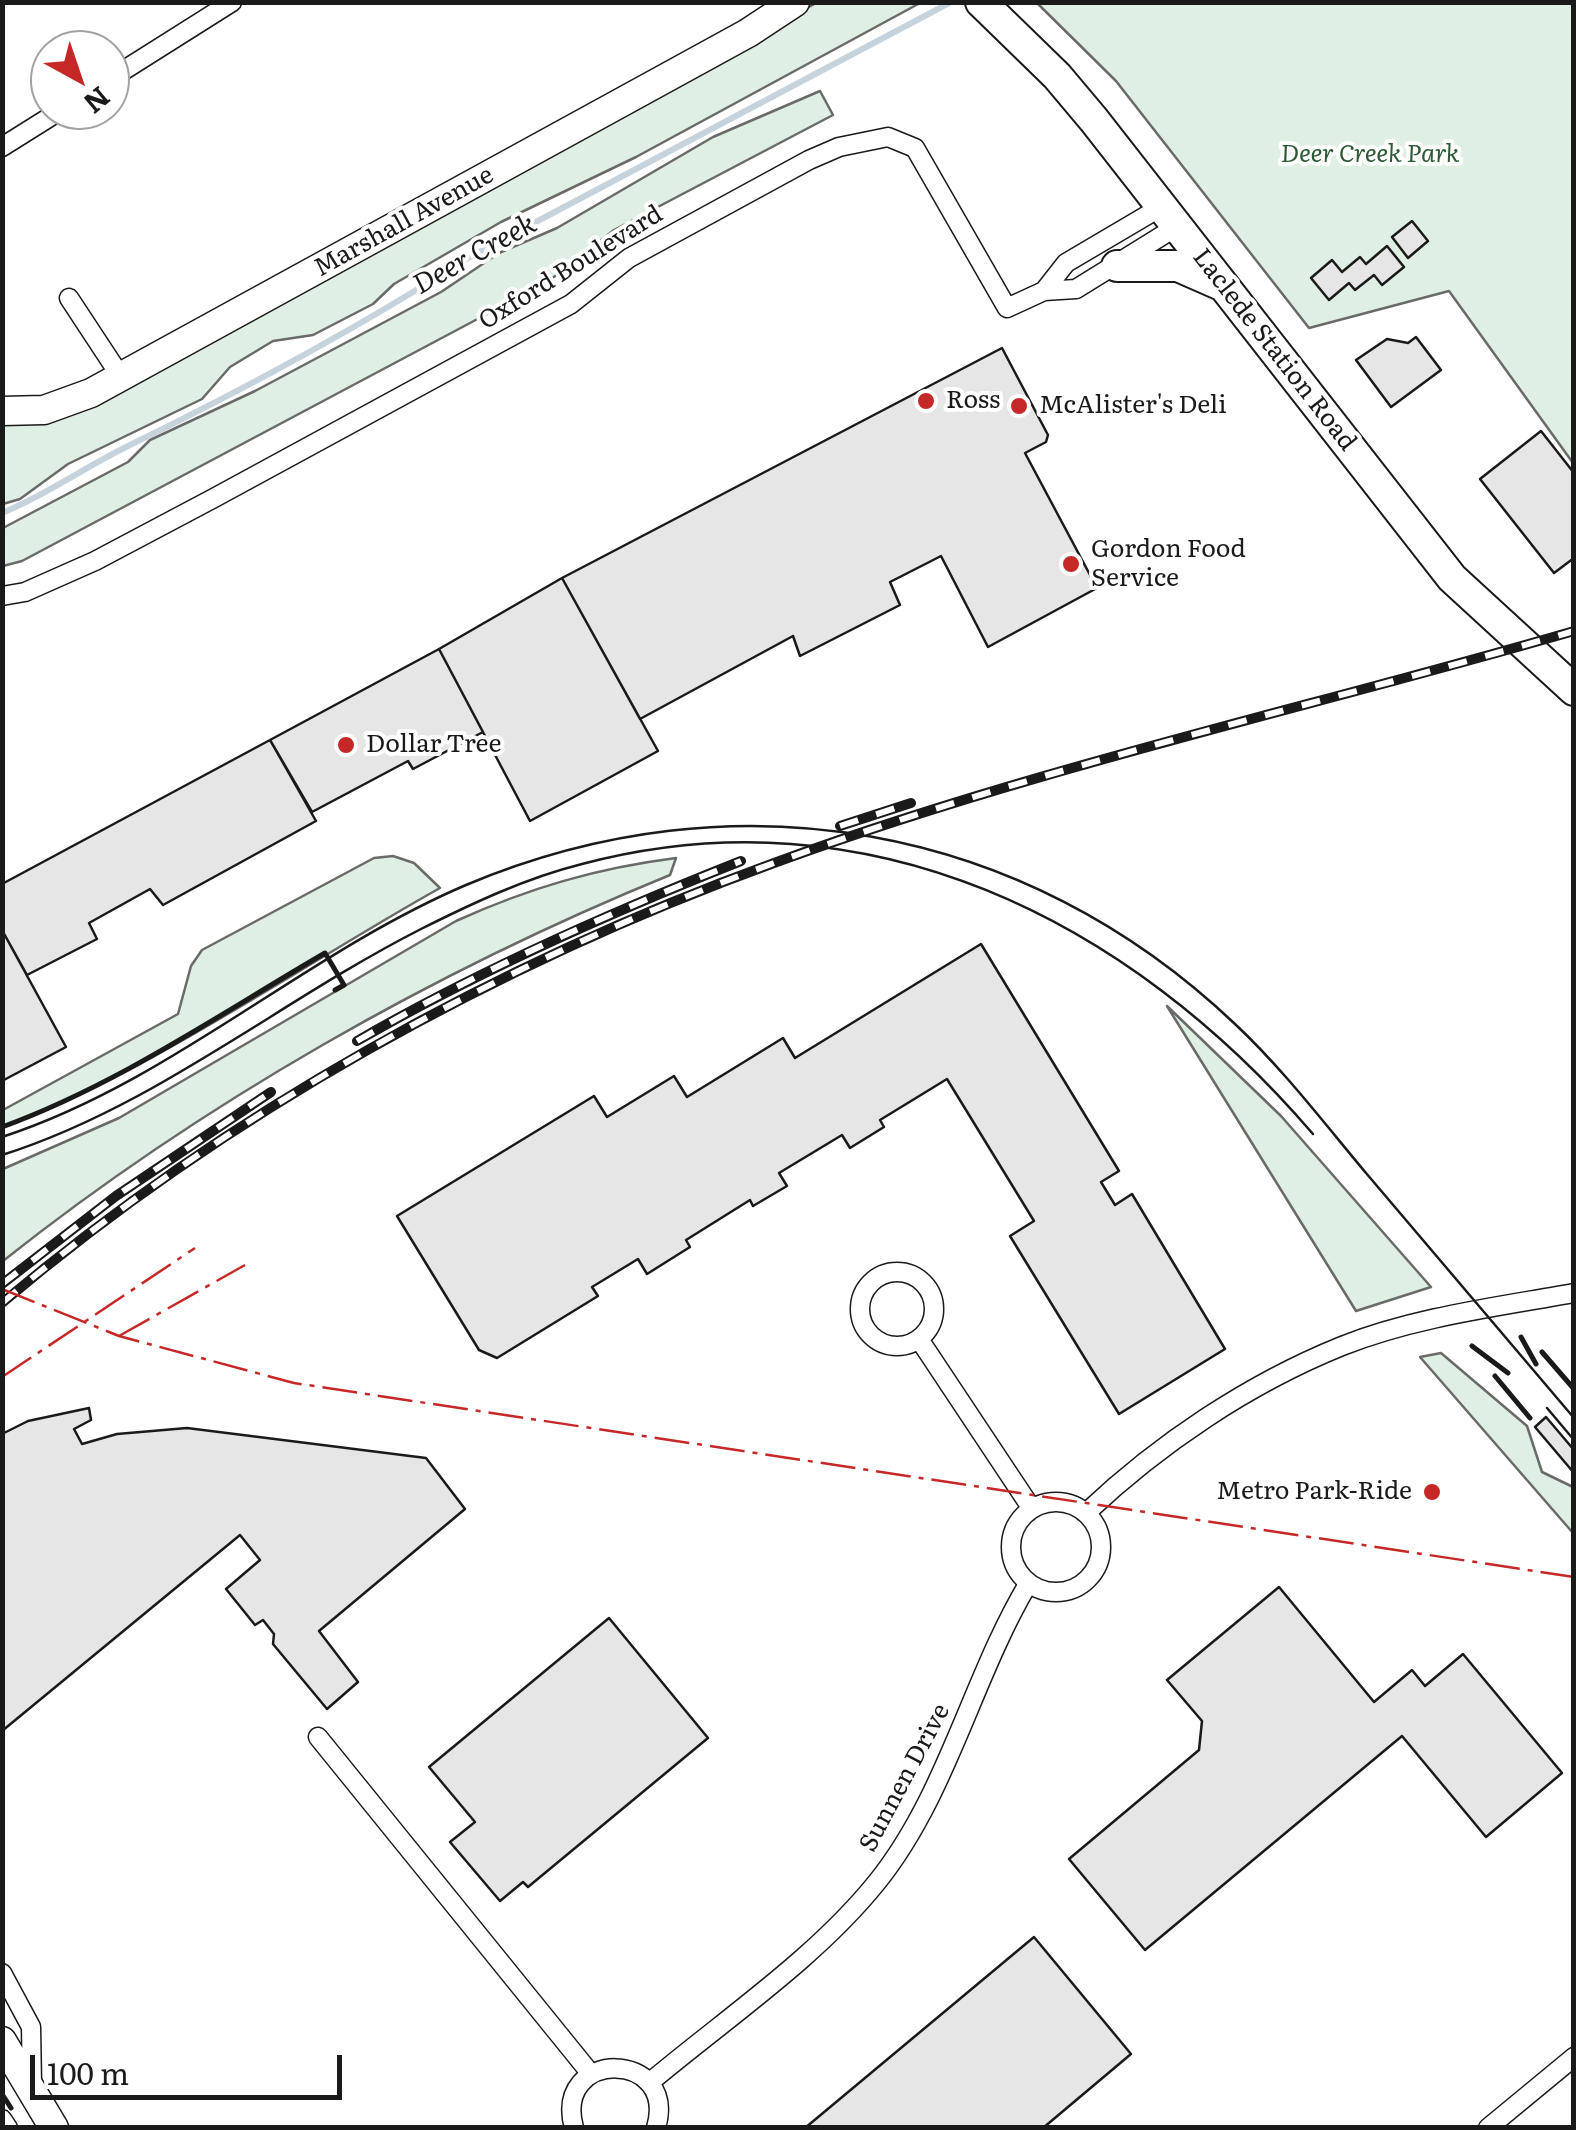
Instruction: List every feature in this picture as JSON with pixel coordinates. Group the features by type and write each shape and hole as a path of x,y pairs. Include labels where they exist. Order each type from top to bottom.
{"main road":[{"name":"Laclede Station Road","path":"981,2 1058,76 1452,578 1574,690"},
{"path":"1116,266 1178,266 1224,287"}],"street":[{"path":"130,67 232,2"},
{"name":"Marshall Avenue","path":"2,411 67,404 121,377 730,42 795,2"},
{"path":"2,147 30,129"},
{"name":"Oxford Boulevard","path":"2,596 25,592 156,529 571,304 629,258 838,148 888,137 915,148 1006,308 1044,291 1076,289 1116,266 1168,217"},
{"path":"1044,291 1066,263 1168,217"},
{"path":"69,298 121,377"},
{"path":"903,1272 925,1284 934,1306 928,1330 919,1339 896,1346 873,1338 865,1329 860,1318 862,1294 878,1276 903,1272"},
{"path":"1086,1513 1129,1474 1194,1428 1342,1346 1466,1312 1574,1293"},
{"path":"919,1339 1032,1509"},
{"path":"1064,1502 1086,1513 1098,1530 1101,1551 1088,1579 1060,1593 1028,1584 1014,1567 1010,1545 1016,1524 1032,1509 1064,1502"},
{"name":"Sunnen Drive","path":"649,2083 819,1941 878,1881 942,1770 1028,1584"},
{"path":"318,1737 591,2074"},
{"path":"2,1973 31,2027 32,2090"},
{"path":"2,2042 54,2128"},
{"path":"1488,2128 1574,2058"},
{"path":"574,2128 574,2096 591,2074 622,2067 649,2083 658,2100 656,2128"},
{"path":"2,2119 8,2128"}],"green space":[{"path":"816,3 920,3 636,157 501,222 394,284 373,304 313,335 273,341 230,367 202,399 68,464 20,499 3,504 3,424 63,416 119,393"},
{"name":"Deer Creek Park","path":"1037,3 1573,3 1573,463 1449,291 1309,328 1116,81"},
{"path":"820,91 833,115 614,230 550,280 22,561 3,566 3,528 128,462 150,440 255,391 441,292 499,253 557,228 713,137"},
{"path":"393,856 414,863 440,888 169,1048 59,1104 3,1127 3,1110 178,1014 191,966 202,950 374,858"},
{"path":"676,858 670,875 495,954 323,1045 158,1148 3,1261 3,1169 119,1118 456,921 564,881"},
{"path":"1167,1006 1281,1116 1431,1287 1356,1311"},
{"path":"1441,1353 1527,1426 1542,1472 1573,1487 1573,1533 1420,1357"}],"building":[{"path":"1412,221 1428,241 1408,258 1392,237"},
{"path":"1387,246 1404,267 1382,285 1374,275 1355,290 1349,283 1329,300 1311,278 1332,260 1342,272 1360,257 1366,264"},
{"path":"1416,337 1441,370 1391,407 1356,360 1387,339 1408,343"},
{"path":"1002,348 1048,435 1046,442 1025,453 1097,588 988,647 941,556 890,582 900,605 800,656 793,636 640,719 562,578"},
{"path":"1541,431 1574,473 1574,558 1554,573 1480,479"},
{"path":"562,578 658,751 530,821 439,649"},
{"path":"439,649 483,732 413,769 408,761 312,812 270,740"},
{"path":"270,740 316,821 163,905 150,889 89,923 97,939 27,975 2,930 2,884"},
{"path":"2,930 66,1047 2,1081"},
{"path":"981,944 1119,1171 1101,1182 1115,1205 1132,1194 1225,1349 1119,1414 1010,1236 1034,1221 947,1079 880,1120 884,1127 850,1148 842,1135 779,1173 787,1186 753,1206 750,1200 686,1240 690,1247 647,1274 638,1259 592,1287 598,1296 497,1358 479,1350 397,1216 594,1096 607,1117 674,1076 687,1097 783,1038 795,1058"},
{"path":"89,1408 91,1420 74,1429 82,1444 117,1434 187,1428 426,1458 465,1509 319,1631 358,1682 327,1709 273,1644 274,1634 263,1620 255,1625 226,1589 260,1560 240,1535 2,1731 2,1434 28,1421"},
{"path":"1546,1417 1574,1450 1574,1473 1535,1427"},
{"path":"1279,1587 1374,1702 1412,1670 1425,1686 1463,1654 1562,1773 1486,1837 1402,1736 1145,1950 1069,1859 1199,1750 1202,1721 1167,1680"},
{"path":"609,1618 708,1738 528,1887 523,1882 500,1901 450,1842 475,1822 429,1767"},
{"path":"1034,1937 1131,2054 1043,2128 805,2128"}],"waterway":[{"name":"Deer Creek","path":"2,513 255,381 468,258 951,2"}],"tram line":[{"path":"2,1137 123,1084 406,913 466,885 567,850 670,831 771,826 872,837 970,862 1064,902 1152,956 1235,1024 1303,1097 1574,1418"},
{"path":"2,1155 112,1109 216,1051 369,957 480,901 582,864 688,845 791,844 890,859 986,890 1076,934 1161,990 1240,1058 1313,1134"},
{"path":"1547,1408 1574,1440"}],"railway":[{"path":"2,1303 179,1168 369,1049 569,947 671,903 774,863 972,798 1574,631"},
{"path":"840,826 911,803"},
{"path":"357,1041 546,944 741,861"},
{"path":"2,1284 116,1196 271,1092"}],"wall":[{"path":"2,1127 127,1070 325,953 344,985 335,990"},
{"path":"1521,1337 1536,1364"},
{"path":"1472,1346 1508,1373"},
{"path":"1542,1352 1574,1389"},
{"path":"1495,1376 1530,1418"},
{"path":"2,2094 11,2108"}],"power":[{"path":"2,1377 195,1248"},
{"path":"119,1336 245,1265"},
{"path":"2,1289 119,1336 294,1383 1574,1577"}],"place":[{"name":"Ross","path":"926,401"},
{"name":"McAlister's Deli","path":"1019,406"},
{"name":"Gordon Food Service","path":"1071,564"},
{"name":"Dollar Tree","path":"346,745"},
{"name":"Metro Park-Ride","path":"1432,1492"}]}
